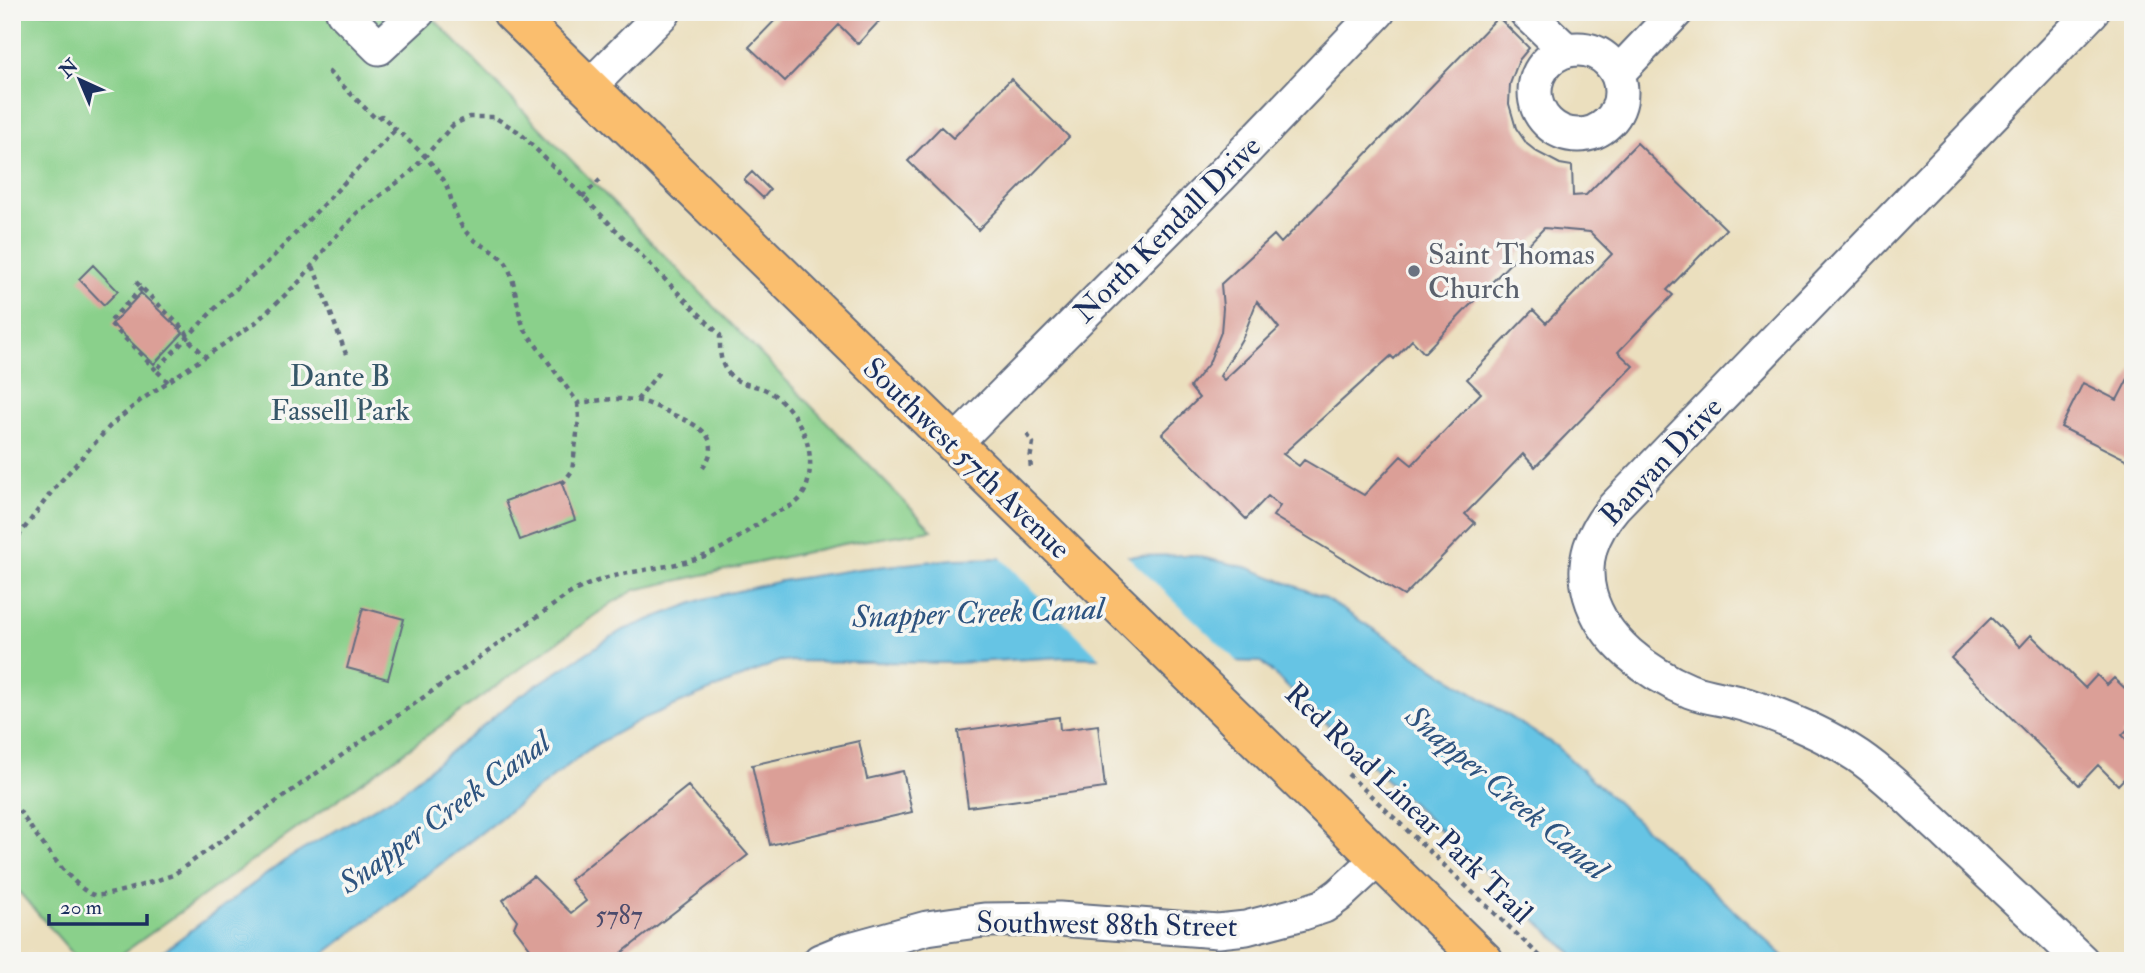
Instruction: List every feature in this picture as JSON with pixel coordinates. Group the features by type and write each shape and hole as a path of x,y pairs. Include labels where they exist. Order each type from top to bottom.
{"main road":[{"name":"Southwest 57th Avenue","path":"512,12 1484,961"}],"street":[{"path":"343,12 379,48 418,12"},
{"path":"590,86 664,12"},
{"name":"North Kendall Drive","path":"953,445 1229,167 1378,12"},
{"path":"1618,73 1676,12"},
{"name":"Banyan Drive","path":"2082,961 1906,796 1855,754 1766,712 1728,699 1692,691 1635,658 1612,637 1599,619 1588,587 1586,565 1597,529 1614,507 2092,12"},
{"path":"1528,13 1566,50"},
{"path":"1578,48 1602,55 1618,73 1620,103 1614,117 1589,134 1560,132 1547,123 1538,111 1534,96 1535,81 1541,68 1552,57 1566,50 1578,48"},
{"name":"Southwest 88th Street","path":"820,961 880,940 957,922 1022,918 1219,931 1246,928 1324,906 1378,859"}],"path":[{"path":"328,71 376,119 382,116 425,158 444,180 456,215 466,233 506,263 512,277 519,318 525,330 578,403 579,419 572,471 562,484"},
{"path":"12,545 88,449 128,410 255,323 295,286 357,213 410,173 453,125 477,116 494,117 519,132 720,335 720,353 729,375 738,382 763,389 779,398 796,419 811,453 809,478 800,499 708,555 620,573 569,594 173,875 106,894 93,895 60,864 12,800"},
{"path":"156,370 231,292 267,262 395,129"},
{"path":"582,197 600,180"},
{"path":"313,265 346,354"},
{"path":"136,282 205,356"},
{"path":"142,288 109,322 168,382"},
{"path":"637,400 659,372"},
{"path":"578,403 614,399 637,400 696,424 709,438 711,453 702,469"},
{"name":"Red Road Linear Park Trail","path":"1343,769 1545,961"}],"green space":[{"name":"Dante B Fassell Park","path":"12,12 427,12 932,530 843,544 635,590 612,603 112,961 79,961 12,884"}],"water":[{"name":"Snapper Creek Canal","path":"1192,555 1249,568 1323,597 1556,746 1789,961 1580,961 1261,662 1065,657 955,663 780,661 638,721 592,747 315,961 150,961 284,861 401,792 518,697 621,631 664,614 704,599 781,581 858,569 954,559"}],"pier":[{"path":"1123,552 1241,665 1104,662 997,554"}],"building":[{"path":"783,12 878,12 883,17 858,44 839,25 785,81 749,47"},
{"path":"1498,17 1529,48 1519,60 1510,84 1509,104 1516,128 1527,144 1537,152 1560,164 1572,166 1573,196 1586,195 1637,143 1726,229 1667,290 1673,295 1618,352 1633,366 1535,467 1523,454 1465,514 1475,523 1404,596 1273,516 1280,506 1268,496 1246,519 1162,434 1199,398 1190,387 1209,363 1221,332 1221,284 1274,235 1281,243","holes":["1544,228 1590,232 1612,254 1546,323 1533,310 1467,379 1481,393 1412,465 1401,456 1364,495 1304,460 1299,466 1283,454 1391,356 1394,359 1412,340 1424,353","1257,301 1279,328 1224,380 1220,376 1243,337"]},
{"path":"1011,79 1069,137 978,230 908,161 941,127 953,138"},
{"path":"752,172 770,190 763,198 744,180"},
{"path":"93,265 118,291 104,305 79,279"},
{"path":"141,293 183,333 154,364 112,324"},
{"path":"2133,369 2133,463 2061,427 2083,383 2117,400"},
{"path":"561,481 575,520 520,540 505,501"},
{"path":"363,608 404,619 388,679 347,668"},
{"path":"1991,618 2020,647 2031,635 2085,688 2097,675 2107,685 2114,678 2133,696 2133,724 2122,735 2133,746 2133,769 2118,785 2098,765 2079,785 1951,658"},
{"path":"1059,717 1060,730 1098,725 1105,788 968,807 958,731"},
{"path":"859,741 867,779 903,771 912,812 770,845 752,765"},
{"path":"688,786 748,855 611,961 568,961 565,956 559,961 540,961 514,927 517,920 503,900 533,876 571,913 586,901 570,880"}],"place":[{"name":"Saint Thomas Church","path":"1414,271"}]}
